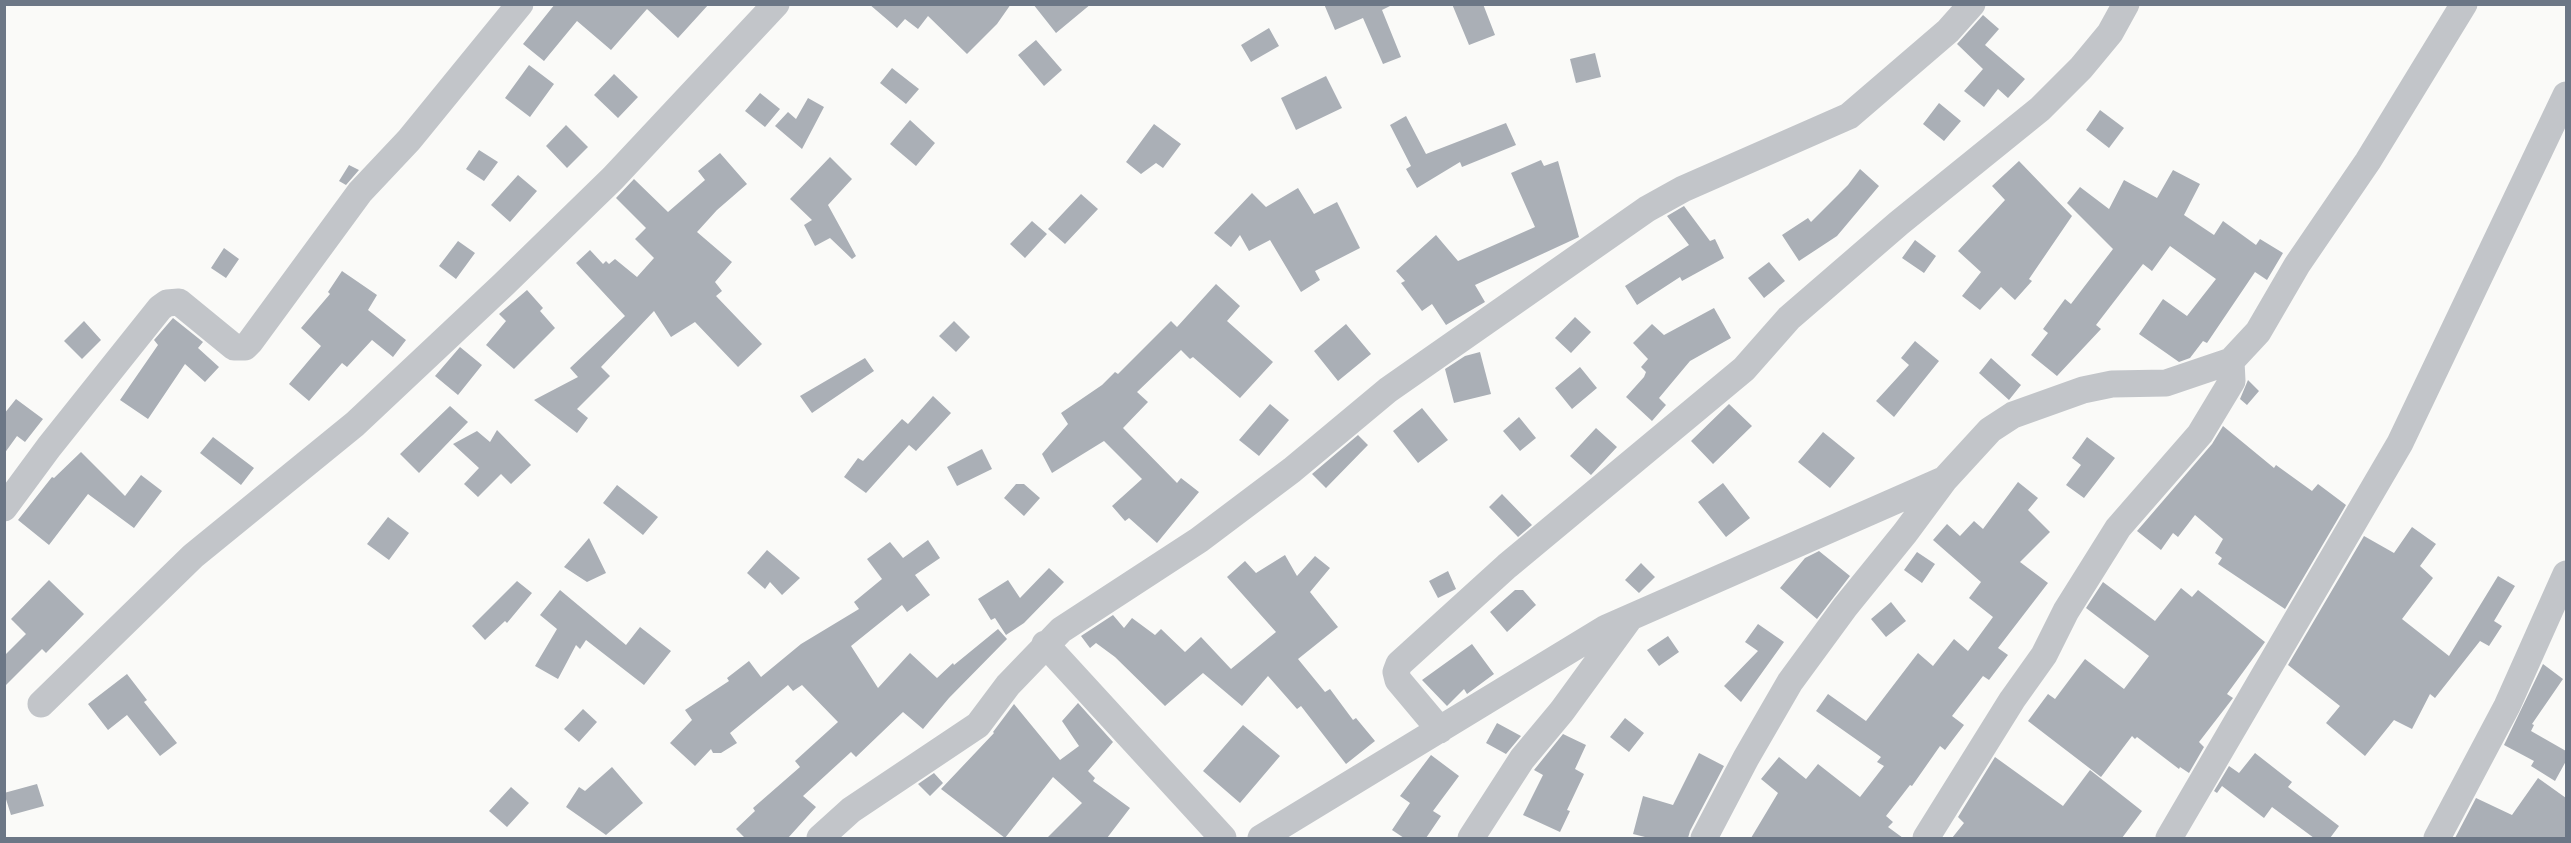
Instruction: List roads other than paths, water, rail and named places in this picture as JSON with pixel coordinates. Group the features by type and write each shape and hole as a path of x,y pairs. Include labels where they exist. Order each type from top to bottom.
{"street":[{"path":"4,508 48,447 160,308 174,301 179,302 234,347 245,347 360,192 409,140 520,4"},
{"path":"41,704 193,556 355,424 504,284 613,178 776,4"},
{"path":"820,838 851,810 978,724 1008,685 1046,644 1089,610 1199,540 1292,470 1388,390 1647,209 1683,189 1849,116 1948,31 1972,4"},
{"path":"1440,730 1398,680 1396,672 1399,664 1507,566 1744,369 1789,318 1899,223 2040,109 2110,33 2126,4"},
{"path":"1704,838 1746,758 1790,682 1845,607 1945,479 1990,429 2013,415 2083,390 2112,384 2166,383 2231,361 2258,332 2297,265 2368,161 2463,4"},
{"path":"2169,838 2400,443 2566,94"},
{"path":"1926,838 2012,700 2044,655 2066,611 2118,528 2200,434 2232,381 2231,361"},
{"path":"1261,838 1577,644 1632,615 1945,479"},
{"path":"2437,838 2507,706 2566,574"},
{"path":"1471,838 1522,759 1574,695 1632,615"},
{"path":"1046,644 1223,838"}]}
